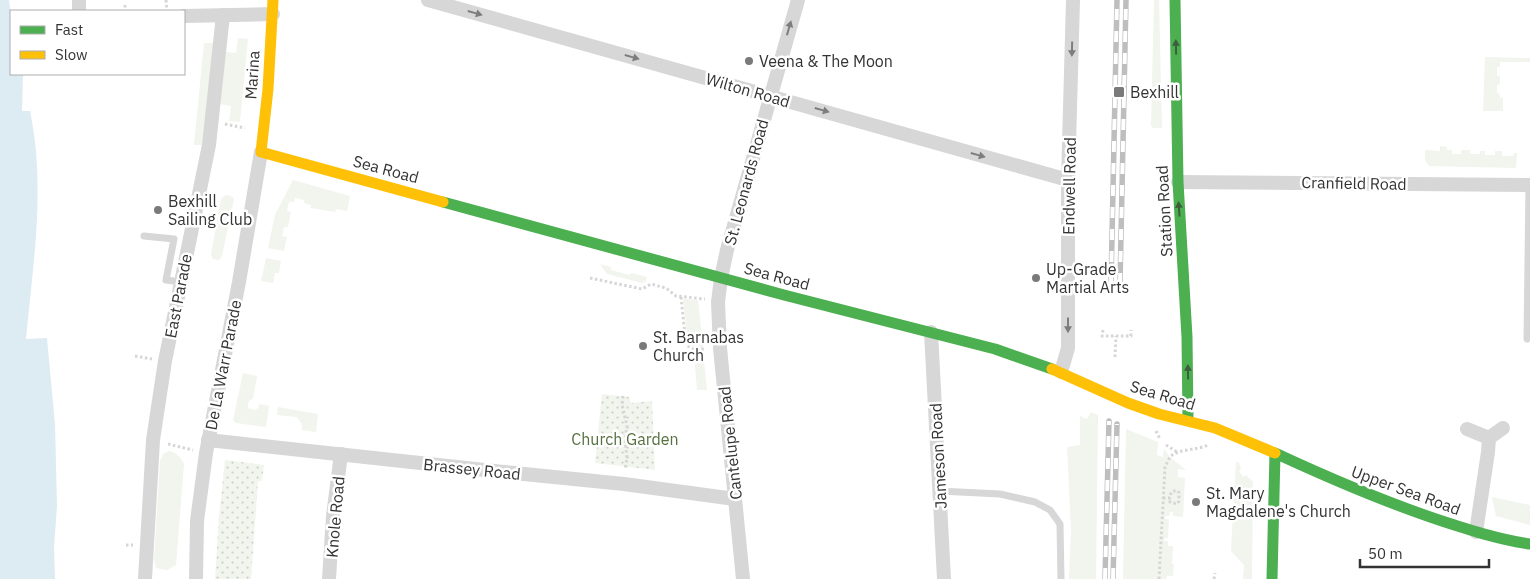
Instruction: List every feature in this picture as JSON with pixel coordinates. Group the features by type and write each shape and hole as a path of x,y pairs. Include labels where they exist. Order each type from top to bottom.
{"main road":[{"name":"Station Road","path":"1175,0 1178,182 1187,337 1188,420"},
{"name":"Marina","path":"261,152 268,89 273,7"},
{"name":"Sea Road","path":"261,152 721,278 995,349 1061,372 1128,403 1159,414 1215,428 1275,453"},
{"name":"Upper Sea Road","path":"1275,453 1321,475 1395,505 1476,532 1530,544"},
{"path":"1272,579 1275,453"}],"street":[{"name":"Wilton Road","path":"428,0 1068,180"},
{"name":"St. Leonards Road","path":"721,278 798,0"},
{"name":"Endwell Road","path":"1061,372 1068,348 1068,180 1073,0"},
{"path":"185,16 223,15 273,7"},
{"name":"East Parade","path":"145,579 153,440 165,361 209,145 223,15"},
{"name":"De La Warr Parade","path":"196,579 197,521 207,447 239,282 261,152"},
{"name":"Cranfield Road","path":"1178,182 1530,185"},
{"name":"Cantelupe Road","path":"721,278 718,302 720,348 743,579"},
{"name":"Jameson Road","path":"932,332 944,579"},
{"path":"1489,438 1503,428"},
{"path":"1467,429 1489,438"},
{"path":"1476,532 1489,438"},
{"name":"Brassey Road","path":"207,447 341,454 624,484 735,499"},
{"name":"Knole Road","path":"329,579 333,516 341,454"}],"lane":[{"path":"1527,338 1530,185"},
{"path":"144,236 174,239 166,280 181,282"},
{"path":"939,491 1000,494 1035,502 1050,510 1060,524 1061,579"}],"path":[{"path":"125,5 125,10"},
{"path":"212,122 263,131"},
{"path":"590,278 642,289 651,284 666,288 676,296 718,302"},
{"path":"681,297 686,345 695,350 720,348"},
{"path":"1103,330 1102,336 1130,336 1131,330"},
{"path":"1115,357 1116,336"},
{"path":"623,396 622,405 627,426 625,441 627,458 624,484"},
{"path":"153,440 207,447"},
{"path":"1159,579 1165,467 1170,456 1177,452 1166,445"},
{"path":"1163,498 1170,498"},
{"path":"1214,579 1215,573"}],"green space":[{"path":"1154,0 1159,0 1162,128 1153,128 1151,125"},
{"path":"238,38 248,39 240,122 229,121 231,106 220,104 226,52 236,53"},
{"path":"204,43 215,43 204,145 194,145"},
{"path":"1485,57 1530,58 1530,62 1500,62 1500,67 1497,67 1497,76 1500,76 1500,84 1497,85 1497,93 1503,98 1503,111 1483,111"},
{"path":"1440,146 1447,147 1447,150 1452,150 1452,154 1461,154 1461,150 1470,150 1470,154 1480,154 1480,151 1485,151 1485,155 1495,155 1495,151 1502,151 1502,156 1513,156 1514,153 1517,153 1516,168 1429,166 1425,160 1425,150 1440,151"},
{"path":"293,180 350,196 347,211 336,209 335,212 311,208 311,205 304,203 304,200 295,198 294,202 289,202 287,211 291,212 288,227 284,227 282,236 287,237 284,251 268,248 275,215"},
{"path":"226,195 234,199 222,256 219,260 213,259 211,255 221,199"},
{"path":"266,258 281,261 279,273 275,273 273,283 261,281"},
{"path":"600,264 611,267 611,270 647,277 646,281 642,283 607,274"},
{"path":"683,299 698,300 703,348 696,348 688,344"},
{"path":"703,352 707,390 697,390 694,353"},
{"path":"243,373 257,376 253,399 248,403 248,408 255,410 259,404 269,406 266,427 236,423 233,420"},
{"name":"Church Garden","path":"602,394 629,397 631,403 652,401 655,470 595,463"},
{"path":"278,407 318,414 316,432 302,430 302,424 297,417 277,415"},
{"path":"1091,412 1098,415 1096,579 1069,579 1071,530 1067,447 1080,445 1080,416 1087,419"},
{"path":"1126,429 1158,442 1157,455 1163,457 1164,449 1170,457 1186,470 1178,469 1178,477 1185,478 1183,517 1173,516 1173,512 1170,512 1169,516 1165,516 1165,519 1169,519 1168,538 1165,538 1164,541 1168,541 1168,546 1173,546 1172,564 1174,564 1173,576 1167,576 1166,579 1123,579"},
{"path":"169,451 175,453 184,464 176,565 167,570 156,568 154,560 160,461 163,454"},
{"path":"225,460 264,465 262,481 258,481 251,579 215,579"},
{"path":"1236,461 1239,463 1241,469 1239,471 1243,477 1246,475 1253,482 1252,579 1243,579 1244,565 1231,551"},
{"path":"1492,497 1530,505 1530,525 1496,516"}],"shaded area":[{"path":"0,0 9,0 10,75 23,75 22,111 30,111 37,168 37,225 26,339 47,338 55,425 57,506 54,547 55,579 0,579"}],"railway":[{"path":"1111,284 1117,0"},
{"path":"1120,284 1126,0"},
{"path":"1105,579 1109,421"},
{"path":"1113,579 1117,424"}],"traffic: fast":[{"path":"1175,0 1178,182 1187,337 1188,420"},
{"path":"443,202 784,295 995,349 1052,369"},
{"path":"1272,579 1275,453 1359,490 1423,515 1487,535 1530,544"}],"traffic: slow":[{"path":"273,0 268,89 261,152 443,202"},
{"path":"1052,369 1128,403 1159,414 1215,428 1275,453"}],"place":[{"name":"Veena & The Moon","path":"749,61"},
{"name":"Bexhill","path":"1119,92"},
{"name":"Bexhill Sailing Club","path":"158,210"},
{"name":"Up-Grade Martial Arts","path":"1036,278"},
{"name":"St. Barnabas Church","path":"643,346"},
{"name":"St. Mary Magdalene's Church","path":"1196,502"}]}
